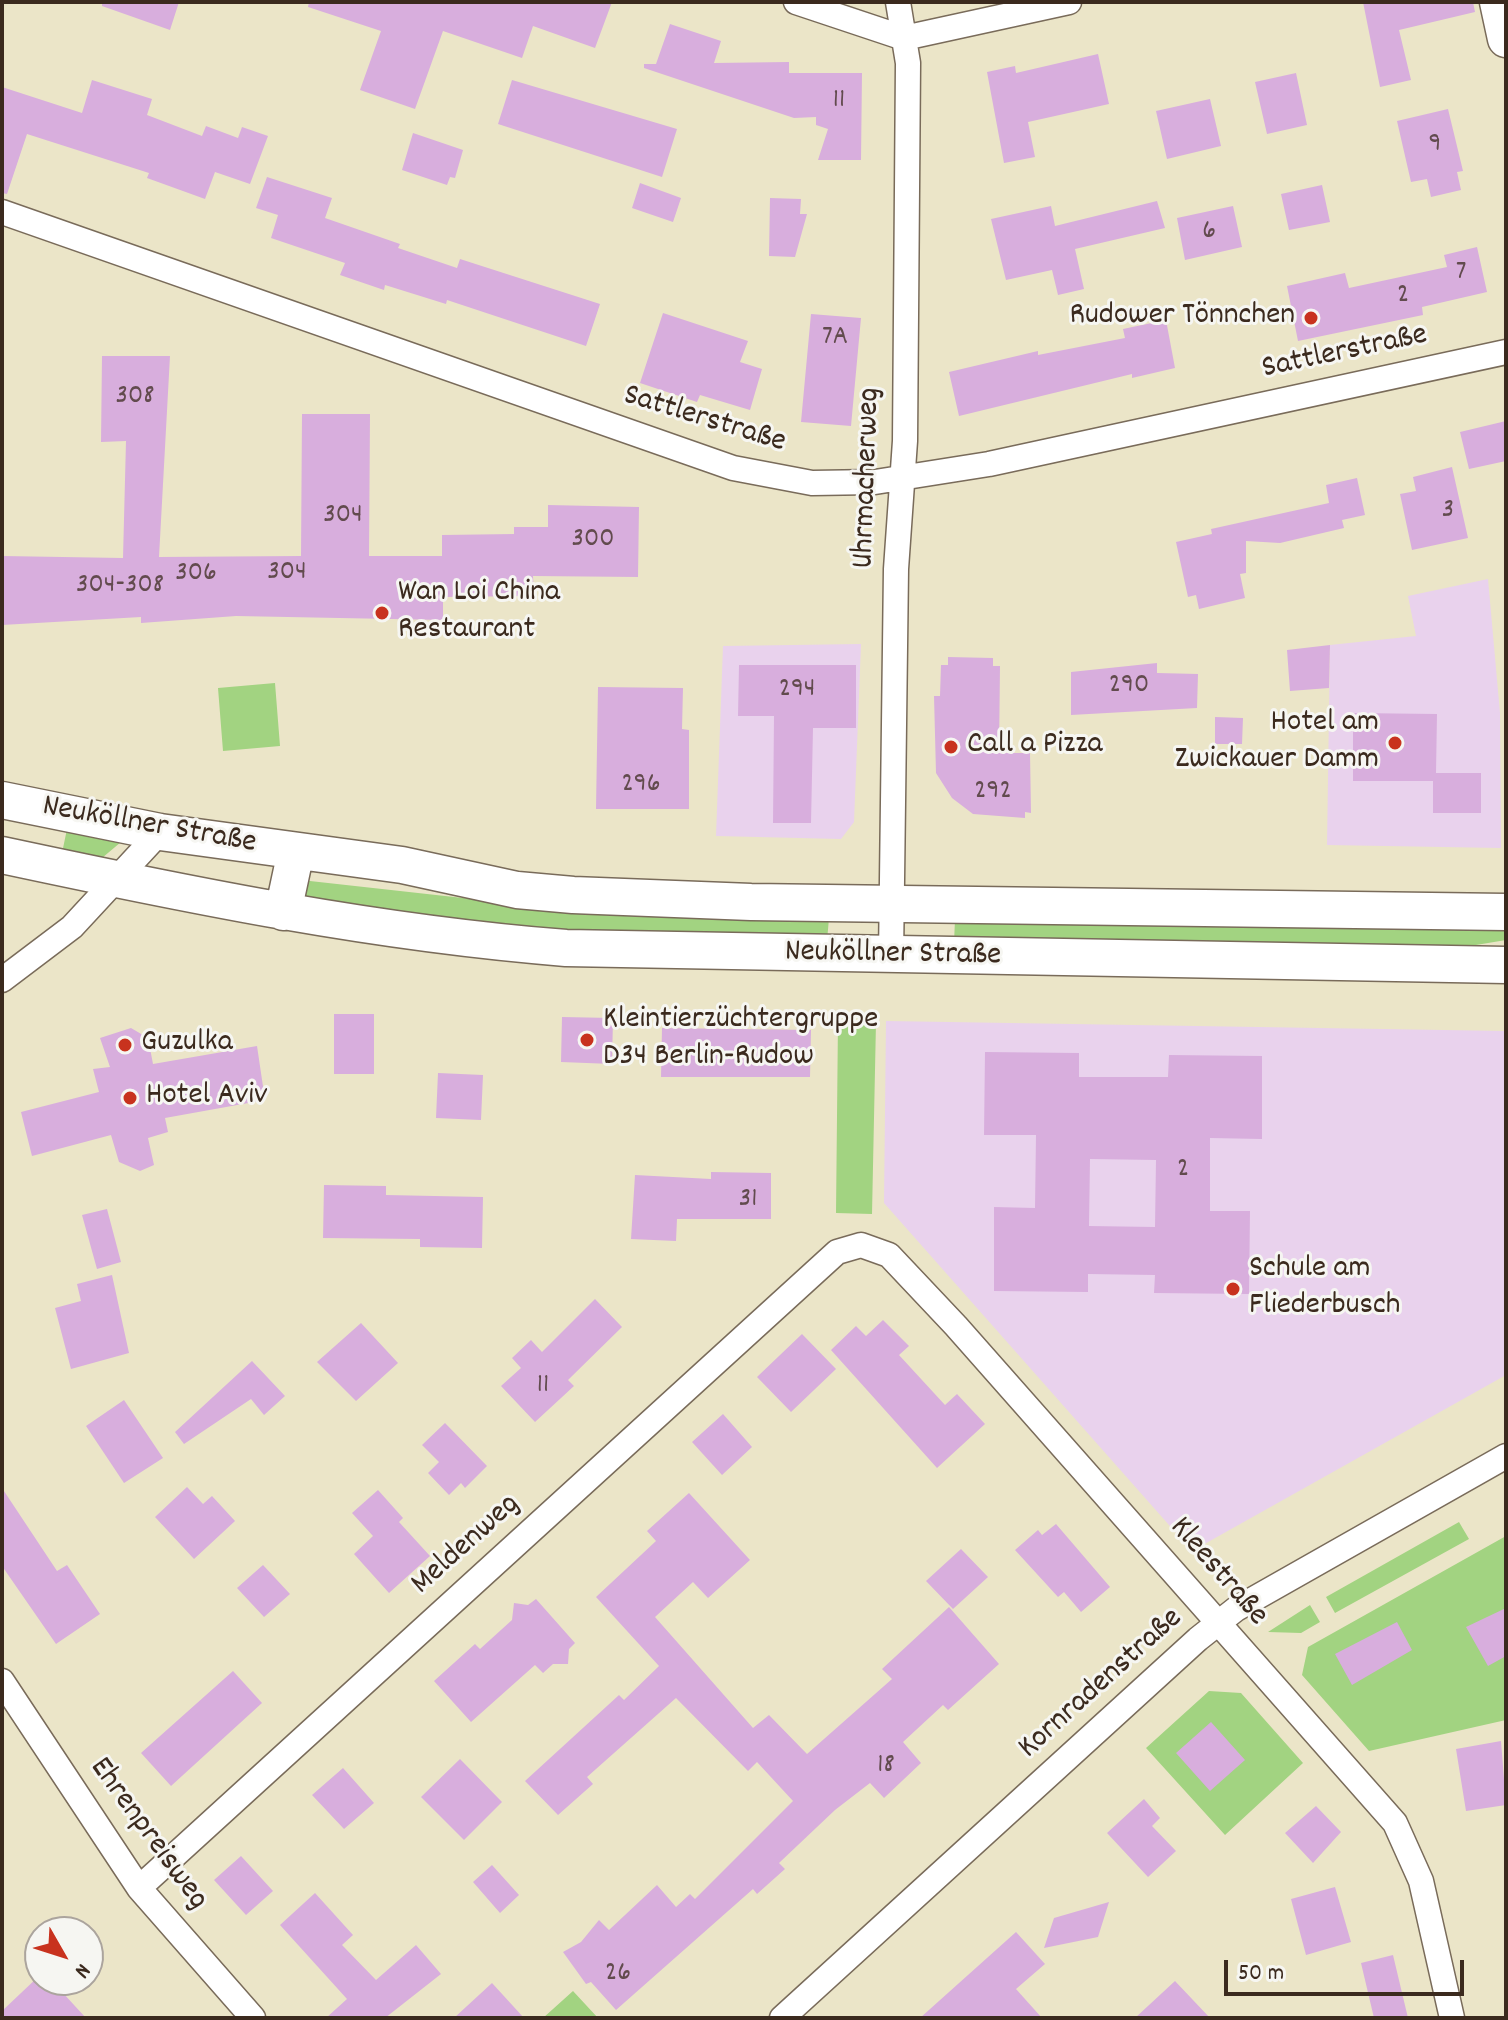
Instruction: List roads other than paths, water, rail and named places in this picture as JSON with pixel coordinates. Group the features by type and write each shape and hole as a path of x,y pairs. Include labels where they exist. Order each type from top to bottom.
{"main road":[{"path":"1498,2 1506,39"},
{"name":"Neuköllner Straße","path":"2,800 160,832 402,865 517,890 633,899 1506,912"},
{"name":"Neuköllner Straße","path":"283,912 296,851"},
{"name":"Neuköllner Straße","path":"2,855 283,912 419,934 566,948 891,957 1506,965"}],"street":[{"path":"796,2 904,38 1069,2"},
{"name":"Uhrmacherweg","path":"891,957 896,569 905,441 908,63 898,2"},
{"name":"Sattlerstraße","path":"2,212 733,468 812,483 901,478 989,464 1506,352"},
{"path":"2,980 72,927 160,832"},
{"name":"Kleestraße","path":"837,1252 861,1245 889,1255 1395,1823 1421,1881 1452,2018"},
{"name":"Meldenweg","path":"139,1888 837,1252"},
{"name":"Kornradenstraße","path":"782,2018 1219,1623 1258,1594 1506,1456"},
{"name":"Ehrenpreisweg","path":"2,1681 139,1888 253,2018"}],"place":[{"name":"Rudower Tönnchen","path":"1311,318"},
{"name":"Wan Loi China Restaurant","path":"382,613"},
{"name":"Hotel am Zwickauer Damm","path":"1395,743"},
{"name":"Call a Pizza","path":"951,747"},
{"name":"Kleintierzüchtergruppe D34 Berlin-Rudow","path":"587,1040"},
{"name":"Guzulka","path":"125,1045"},
{"name":"Hotel Aviv","path":"130,1098"},
{"name":"Schule am Fliederbusch","path":"1233,1289"}]}
